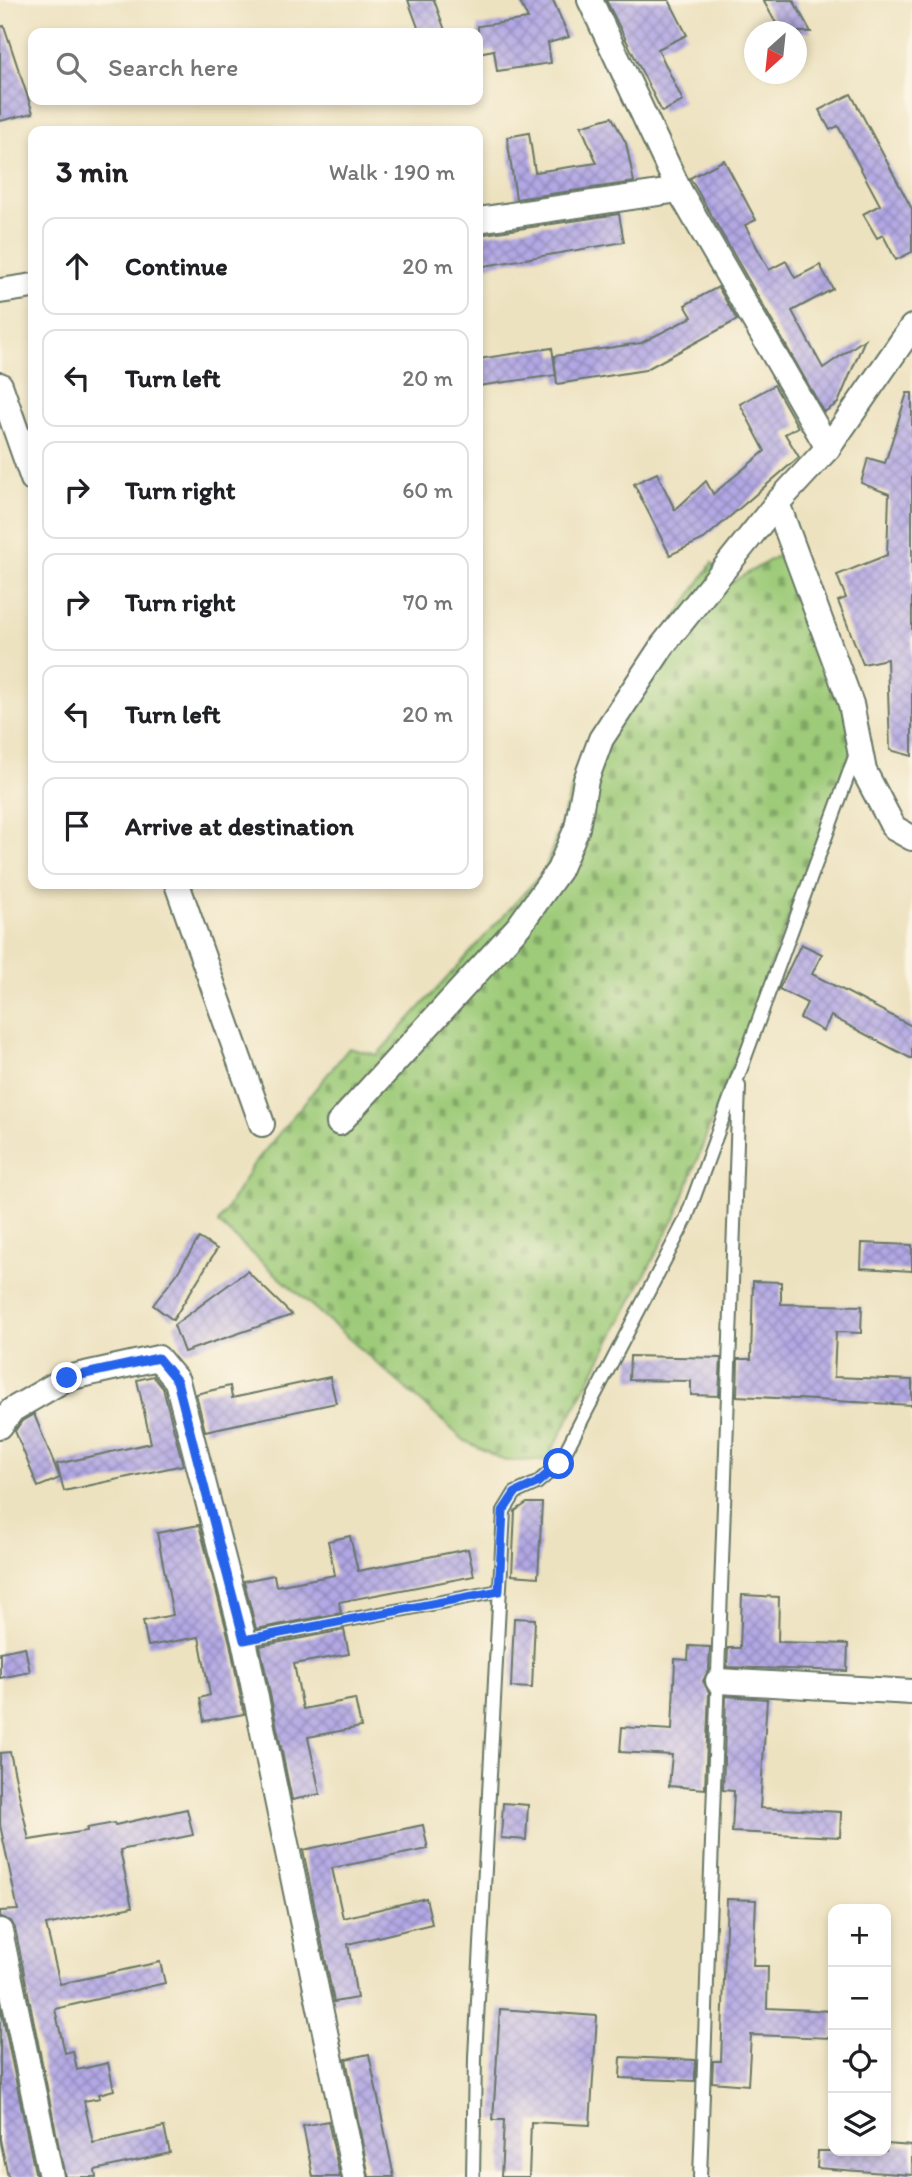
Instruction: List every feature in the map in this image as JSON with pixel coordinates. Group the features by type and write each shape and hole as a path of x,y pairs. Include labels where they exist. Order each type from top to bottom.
{"street":[{"path":"590,0 679,190 828,448"},
{"path":"483,219 679,190"},
{"path":"0,291 28,287"},
{"path":"339,1123 519,926 559,870 577,828 586,780 601,739 663,645 777,503 828,448 912,327"},
{"path":"0,386 28,465"},
{"path":"777,503 851,704 864,771 894,828 912,838"},
{"path":"179,889 262,1124"},
{"path":"0,1426 12,1410 67,1378 158,1358 177,1381 244,1640 355,2177"},
{"path":"718,1681 912,1692"},
{"path":"0,1931 51,2177"}],"lane":[{"path":"473,2177 475,2057 503,1511 515,1493 537,1483 559,1464 686,1219 859,745"},
{"path":"700,2177 739,1071"},
{"path":"244,1640 499,1591"}],"green space":[{"path":"793,547 859,731 676,1216 547,1460 505,1461 465,1441 218,1223 253,1165 349,1048 377,1055 545,870 580,764 712,563 730,583"}],"building":[{"path":"408,0 434,0 444,28 418,28"},
{"path":"519,0 553,0 569,37 548,43 551,63 497,71 494,50 483,52 483,28 478,26 528,19"},
{"path":"606,0 669,0 687,35 658,49 683,101 662,112"},
{"path":"763,0 793,0 805,21 775,21"},
{"path":"4,26 28,105 33,113 0,121 0,27"},
{"path":"851,94 912,209 912,252 896,260 883,235 877,238 863,214 880,205 838,126 830,130 819,110"},
{"path":"612,117 626,143 634,182 516,199 507,137 529,133 535,172 597,163 581,126"},
{"path":"724,160 756,220 745,225 769,270 786,261 795,278 820,265 833,289 792,311 823,368 865,339 838,403 824,412 690,178"},
{"path":"619,214 624,242 483,266 483,234"},
{"path":"718,287 737,320 645,370 557,384 554,356 641,343 692,317 685,305"},
{"path":"552,348 556,375 483,385 483,358"},
{"path":"774,385 798,427 785,434 799,457 704,539 670,555 634,484 657,473 675,510 706,481 713,494 765,451 740,404"},
{"path":"907,393 912,393 912,756 890,750 887,659 863,664 838,601 846,598 837,575 887,555 889,494 861,483 868,458 885,463"},
{"path":"801,944 822,954 812,974 912,1026 912,1059 831,1016 823,1031 800,1018 807,1003 779,989"},
{"path":"199,1238 217,1249 173,1320 153,1305"},
{"path":"862,1243 912,1245 912,1271 861,1268"},
{"path":"247,1271 292,1315 184,1352 174,1325"},
{"path":"753,1281 781,1282 781,1304 862,1306 861,1333 836,1332 834,1377 912,1380 912,1405 737,1396 738,1359 751,1359"},
{"path":"630,1356 721,1358 719,1396 691,1395 691,1381 629,1380"},
{"path":"153,1376 163,1388 183,1465 64,1491 57,1464 151,1443 137,1380"},
{"path":"330,1377 336,1403 205,1431 196,1394 230,1386 232,1398"},
{"path":"34,1414 60,1478 38,1487 15,1431 22,1421"},
{"path":"527,1503 542,1503 538,1577 512,1575 515,1511"},
{"path":"199,1525 230,1643 244,1714 204,1721 200,1698 210,1695 199,1637 148,1646 143,1621 173,1615 157,1533"},
{"path":"350,1536 358,1571 468,1549 474,1576 339,1602 341,1613 256,1629 244,1581 274,1575 276,1586 335,1575 328,1541"},
{"path":"742,1595 779,1597 778,1642 848,1644 847,1671 727,1667 728,1648 740,1648"},
{"path":"514,1618 535,1619 532,1688 511,1687"},
{"path":"344,1630 349,1654 294,1664 303,1709 355,1699 361,1727 308,1737 320,1794 292,1800 260,1646"},
{"path":"689,1646 710,1647 709,1669 703,1681 709,1692 705,1789 669,1786 672,1755 620,1752 622,1727 672,1730 675,1659 688,1660"},
{"path":"25,1647 30,1672 0,1678 0,1652"},
{"path":"726,1696 767,1699 760,1808 841,1812 840,1837 732,1832 734,1791 723,1790"},
{"path":"10,1752 29,1840 87,1831 87,1828 115,1825 187,1809 193,1835 120,1850 132,1907 46,1925 60,1984 160,1962 165,1983 55,2009 65,2053 73,2051 77,2070 108,2063 114,2090 99,2094 100,2098 84,2101 93,2143 164,2127 170,2153 95,2170 96,2177 65,2177 15,1928 11,1921 0,1917 0,1911 18,1910 0,1825 0,1753"},
{"path":"503,1803 528,1805 526,1840 501,1838"},
{"path":"423,1825 428,1849 332,1868 343,1918 426,1898 432,1924 348,1944 357,1998 334,2002 303,1850"},
{"path":"727,1899 756,1900 753,1966 768,1966 767,2008 828,2011 828,2038 751,2035 748,2085 712,2082 713,2061 721,2061"},
{"path":"0,2004 36,2177 8,2177 0,2139"},
{"path":"500,2009 597,2016 590,2125 531,2122 529,2177 501,2177 504,2120 493,2120"},
{"path":"369,2054 394,2177 369,2177 346,2059"},
{"path":"621,2057 695,2060 695,2081 620,2078"},
{"path":"328,2121 340,2177 313,2177 303,2126"},
{"path":"891,2144 912,2146 912,2175 817,2168 818,2151 828,2151 828,2156 891,2156"}],"route":[{"path":"67,1378 158,1358 177,1381 244,1640 499,1591 503,1511 515,1493 537,1483 559,1464"}]}
